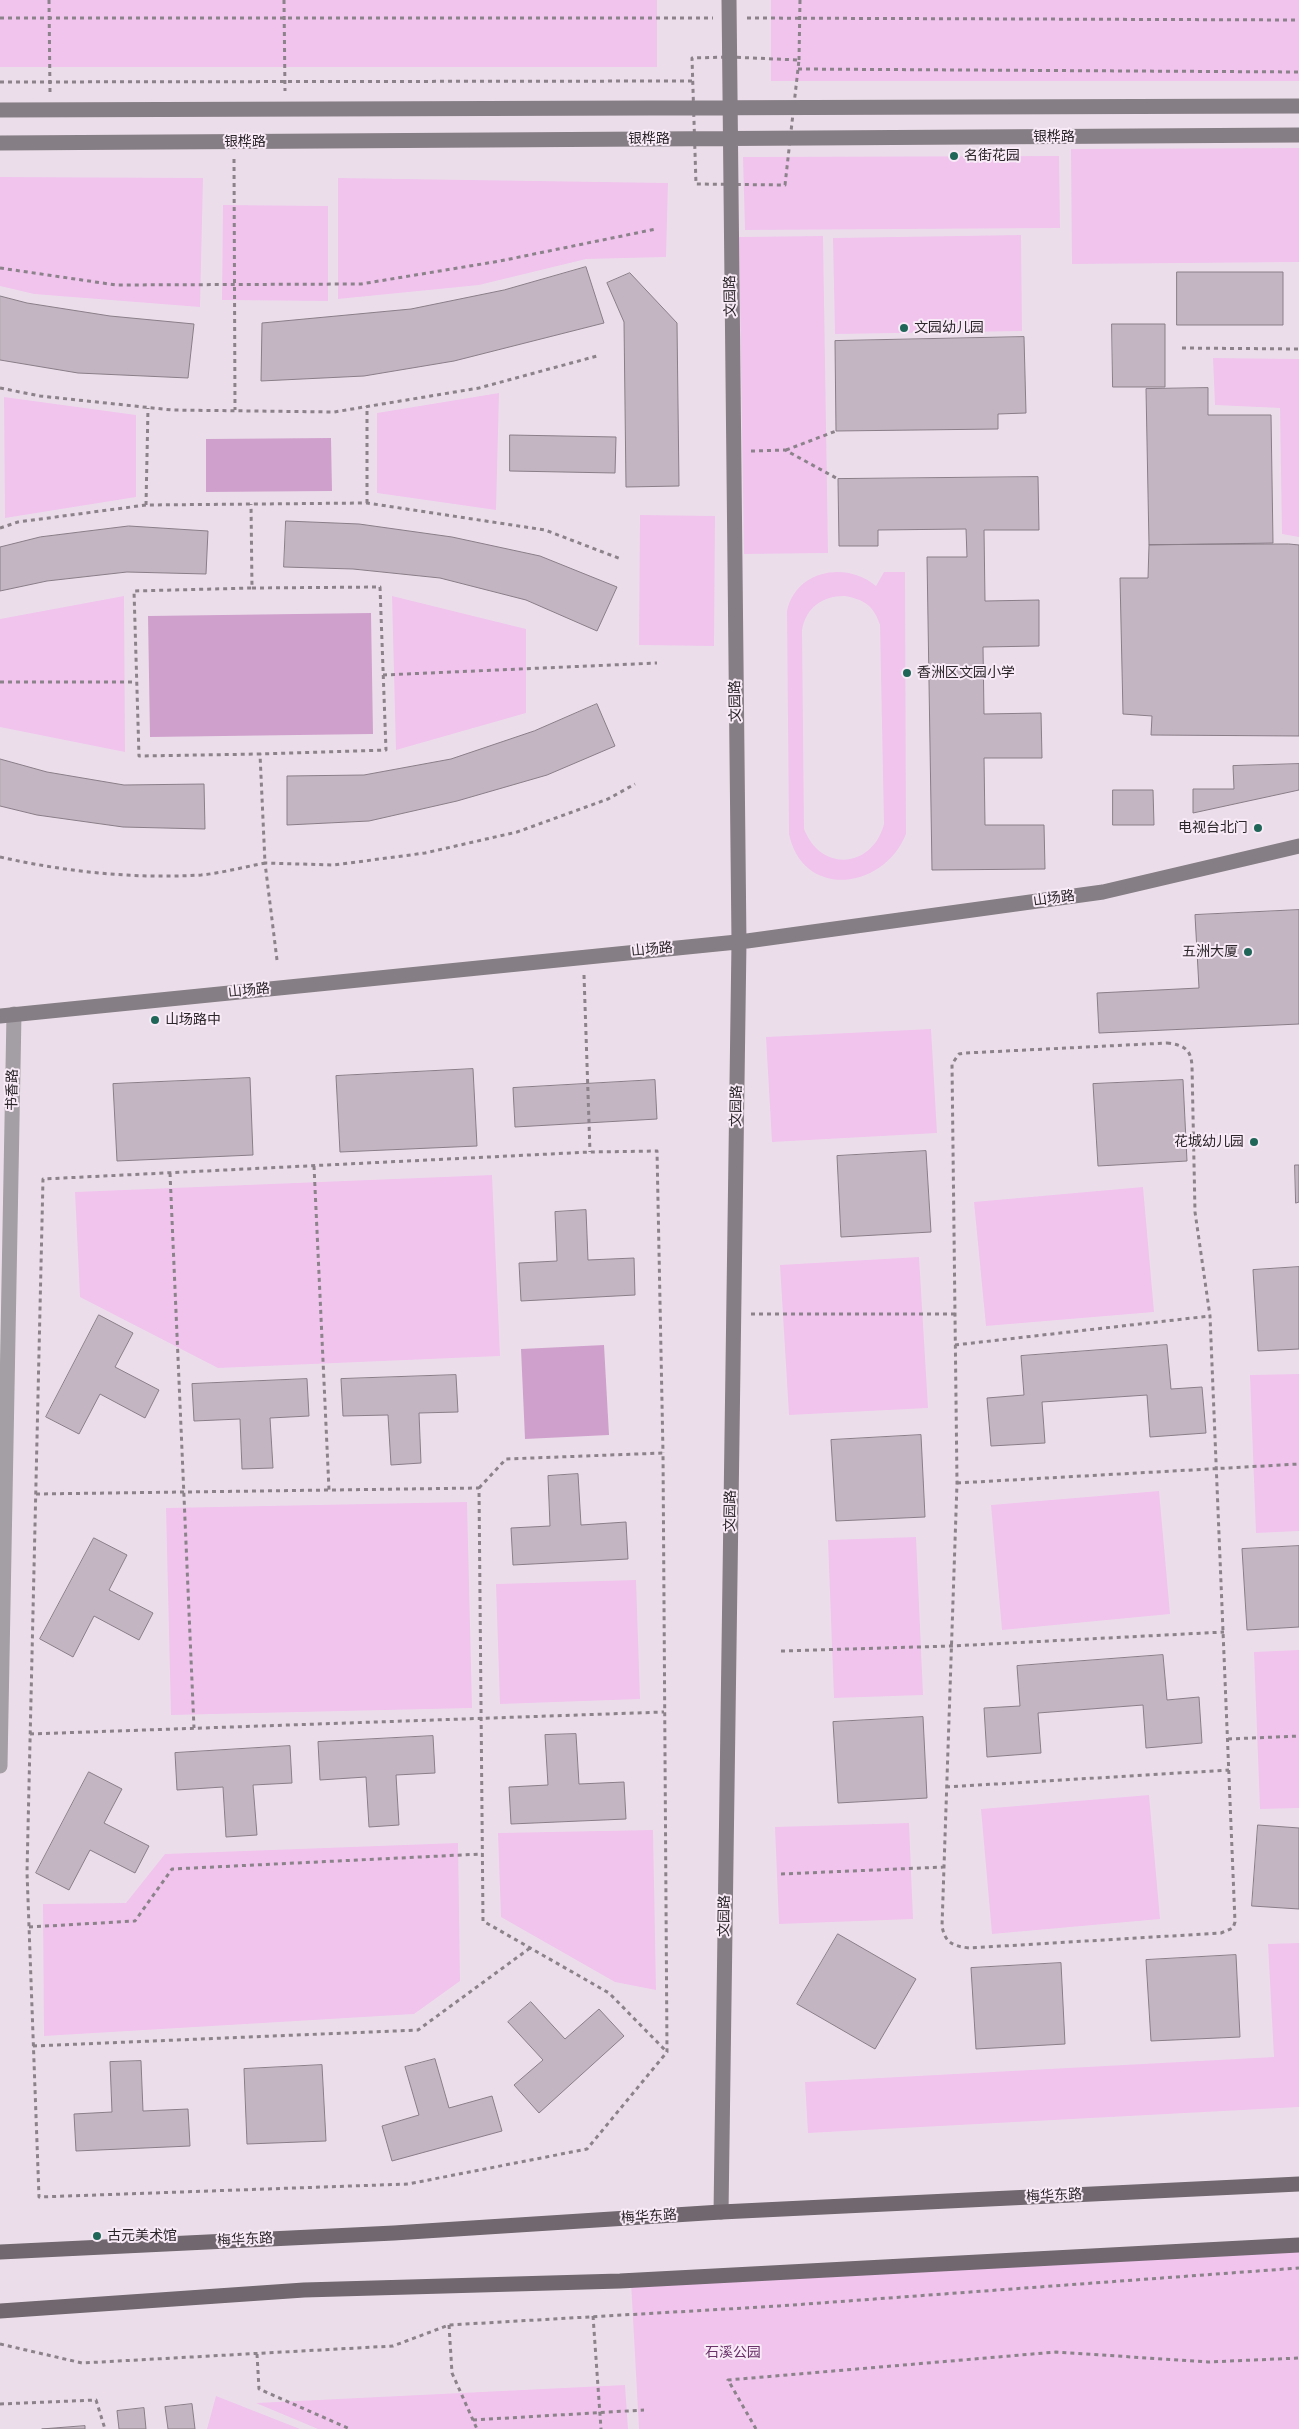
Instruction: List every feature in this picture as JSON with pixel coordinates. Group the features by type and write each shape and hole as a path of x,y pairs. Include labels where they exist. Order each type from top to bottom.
{"main road":[{"name":"梅华东路","path":"0,2252 394,2233 722,2212 1299,2184"},
{"path":"0,2311 304,2290 620,2281 1299,2246"}],"street":[{"name":"文园路","path":"722,2212 739,942 729,0"},
{"path":"0,110 1299,106"},
{"name":"银桦路","path":"0,143 1299,135"},
{"name":"山场路","path":"7,1015 739,942 1103,892 1299,846"},
{"name":"书香路","path":"0,1766 7,1015"}],"path":[{"path":"49,0 50,110"},
{"path":"284,0 285,109"},
{"path":"799,60 800,0"},
{"path":"0,18 1299,20"},
{"path":"798,69 1299,72"},
{"path":"0,82 693,81"},
{"path":"234,142 235,410"},
{"path":"0,268 116,285 361,284 500,261 656,229"},
{"path":"1182,348 1299,349"},
{"path":"0,388 40,396 148,408 334,412 479,388 597,356"},
{"path":"367,406 367,503"},
{"path":"146,505 148,408"},
{"path":"733,451 785,450 836,431"},
{"path":"785,450 838,479"},
{"path":"0,528 18,522 146,505 367,503 545,530 620,559"},
{"path":"251,504 252,588"},
{"path":"252,588 380,588 384,675 386,750 139,756 134,591 252,588"},
{"path":"384,675 657,663"},
{"path":"0,682 136,682"},
{"path":"260,754 265,862 277,960"},
{"path":"0,857 47,868 121,876 203,875 265,862 334,865 425,853 517,832 608,799 636,784"},
{"path":"584,957 590,1152"},
{"path":"1167,1043 1187,1048 1192,1056 1195,1212 1210,1316 1235,1916 1232,1928 1227,1932 979,1948 958,1947 949,1943 943,1935 946,1788 957,1483 951,1070 954,1058 966,1053 1167,1043"},
{"path":"657,1151 662,1453 666,2052 587,2149 408,2184 39,2196 27,1872 43,1179 314,1166 590,1152 657,1151"},
{"path":"314,1166 328,1490"},
{"path":"170,1173 194,1728"},
{"path":"734,1314 955,1314"},
{"path":"955,1345 1210,1316"},
{"path":"662,1453 506,1459 479,1488 483,1921 609,1993 666,2052"},
{"path":"957,1483 1217,1467 1299,1464"},
{"path":"36,1494 479,1488"},
{"path":"781,1651 951,1646 1224,1632"},
{"path":"30,1734 664,1712"},
{"path":"1228,1739 1299,1736"},
{"path":"946,1788 1229,1770"},
{"path":"29,1926 135,1921 172,1869 482,1854"},
{"path":"781,1874 944,1867"},
{"path":"33,2046 418,2030 530,1948"},
{"path":"0,2344 82,2363 257,2354 393,2346 449,2325 789,2305 1299,2268"},
{"path":"593,2316 601,2429"},
{"path":"449,2325 452,2373 477,2429"},
{"path":"756,2429 728,2380 1056,2352 1208,2362 1299,2358"},
{"path":"257,2354 260,2390 350,2429"},
{"path":"0,2404 96,2400 105,2429"},
{"path":"473,2420 644,2410"}],"green space":[{"path":"0,0 657,0 657,67 0,67"},
{"path":"771,0 1299,0 1299,81 771,81"},
{"path":"1299,148 1299,262 1072,264 1071,149"},
{"path":"1059,156 1060,228 745,230 743,157"},
{"path":"0,177 203,178 200,307 34,294 0,286"},
{"path":"338,178 668,183 666,257 586,259 479,285 338,299"},
{"path":"223,205 328,206 328,301 222,300"},
{"path":"1021,235 1022,331 835,334 833,238"},
{"path":"823,236 828,553 744,554 739,237"},
{"path":"1213,358 1299,359 1299,537 1282,534 1280,408 1215,405"},
{"path":"499,393 496,510 377,493 377,413"},
{"path":"4,397 136,415 136,497 5,518"},
{"path":"640,515 715,516 714,646 639,645"},
{"path":"837,572 851,574 864,578 876,586 884,572 905,572 906,834 895,853 880,867 863,876 844,880 826,878 810,870 797,855 789,834 787,611 792,597 800,586 811,578 824,574","holes":["844,596 863,601 867,604 875,613 880,625 884,824 878,838 869,849 859,856 847,860 834,859 823,853 812,843 804,829 802,630 807,615 816,605 829,598"]},
{"path":"124,596 125,752 0,727 0,619"},
{"path":"392,596 526,629 526,713 396,750"},
{"path":"931,1029 937,1133 772,1142 766,1037"},
{"path":"492,1175 500,1356 218,1368 80,1297 75,1192"},
{"path":"1143,1187 1154,1312 986,1326 974,1202"},
{"path":"919,1257 928,1408 789,1415 780,1265"},
{"path":"1299,1374 1299,1531 1256,1533 1250,1375"},
{"path":"1159,1491 1170,1614 1002,1630 991,1505"},
{"path":"467,1502 472,1708 171,1715 166,1508"},
{"path":"916,1537 923,1695 834,1698 828,1540"},
{"path":"636,1580 640,1699 500,1704 496,1584"},
{"path":"1299,1650 1299,1808 1260,1809 1254,1652"},
{"path":"1149,1795 1160,1919 992,1934 981,1809"},
{"path":"909,1823 913,1919 779,1924 775,1827"},
{"path":"653,1830 656,1990 615,1982 501,1917 498,1833"},
{"path":"458,1843 460,1981 414,2014 44,2036 43,1904 126,1903 165,1854"},
{"path":"1299,1943 1299,2107 808,2133 805,2082 1274,2057 1268,1944"},
{"name":"石溪公园","path":"1299,2246 1299,2429 639,2429 631,2282"},
{"path":"625,2385 628,2429 318,2429 256,2403"},
{"path":"216,2396 300,2429 207,2429"}],"shaded area":[{"path":"331,438 332,491 206,492 206,439"},
{"path":"371,613 373,734 150,737 148,616"},
{"path":"604,1345 609,1435 525,1439 521,1349"}],"building":[{"path":"586,267 604,323 454,361 364,376 261,381 262,323 411,309 504,290"},
{"path":"1177,272 1283,272 1283,325 1177,325"},
{"path":"630,273 677,323 679,486 626,487 624,322 607,283"},
{"path":"0,296 27,303 110,316 194,324 188,378 78,373 0,360"},
{"path":"1112,324 1165,324 1165,387 1113,387"},
{"path":"1024,337 1026,413 998,414 998,429 836,431 835,341"},
{"path":"1208,388 1208,415 1271,415 1273,543 1149,545 1146,389"},
{"path":"510,435 616,437 615,473 510,471"},
{"path":"1038,477 1039,530 984,530 985,601 1039,600 1039,646 983,647 984,714 1041,713 1042,758 984,758 985,825 1044,825 1045,869 932,870 927,557 967,557 966,529 878,530 878,546 839,546 838,479"},
{"path":"286,521 359,524 452,537 540,556 617,587 597,631 526,600 440,578 353,569 284,567"},
{"path":"129,526 208,531 206,574 127,572 47,581 0,591 0,547 40,537"},
{"path":"1149,545 1299,545 1299,736 1151,735 1152,716 1123,714 1120,578 1148,578"},
{"path":"597,704 615,746 547,775 457,801 369,821 287,825 287,776 364,775 451,759 534,731"},
{"path":"0,759 47,772 124,785 204,784 205,829 123,827 37,815 0,806"},
{"path":"1299,764 1299,790 1193,813 1193,789 1234,789 1233,766"},
{"path":"1113,790 1153,790 1154,825 1113,825"},
{"name":"五洲大厦","path":"1299,910 1299,1024 1099,1033 1097,993 1199,988 1195,915"},
{"path":"473,1069 477,1146 340,1152 336,1076"},
{"path":"250,1078 253,1155 117,1161 113,1084"},
{"path":"655,1080 657,1119 515,1127 513,1088"},
{"path":"1183,1080 1187,1161 1098,1166 1093,1084"},
{"path":"926,1151 931,1232 841,1237 837,1156"},
{"path":"1295,1165 1299,1165 1299,1202 1296,1203"},
{"path":"586,1210 588,1260 634,1258 635,1295 521,1301 519,1263 557,1261 555,1212"},
{"path":"1299,1267 1299,1349 1258,1351 1253,1270"},
{"path":"99,1315 133,1333 115,1367 159,1390 145,1418 100,1394 79,1434 46,1417"},
{"path":"1167,1345 1171,1389 1202,1387 1206,1433 1150,1437 1147,1395 1042,1402 1045,1443 991,1446 987,1398 1024,1395 1021,1356"},
{"path":"456,1375 458,1412 419,1413 421,1463 391,1465 388,1415 343,1416 341,1379"},
{"path":"307,1379 309,1416 270,1418 273,1468 242,1469 240,1419 194,1421 192,1384"},
{"path":"921,1435 925,1517 836,1521 831,1440"},
{"path":"578,1474 581,1525 626,1522 628,1559 513,1565 511,1528 550,1526 548,1476"},
{"path":"94,1538 127,1555 109,1590 153,1613 139,1640 94,1616 73,1657 40,1639"},
{"path":"1299,1546 1299,1627 1247,1630 1242,1549"},
{"path":"1163,1655 1167,1700 1199,1697 1202,1743 1146,1748 1143,1705 1038,1713 1041,1753 987,1757 984,1708 1020,1706 1017,1666"},
{"path":"923,1717 927,1798 838,1803 833,1722"},
{"path":"576,1734 579,1784 624,1782 626,1819 511,1824 509,1787 548,1785 545,1735"},
{"path":"433,1736 435,1773 396,1775 399,1825 369,1827 366,1777 320,1780 318,1742"},
{"path":"290,1746 292,1783 253,1785 257,1835 226,1837 223,1787 177,1790 175,1753"},
{"path":"89,1772 122,1789 104,1823 149,1846 135,1873 90,1850 69,1890 36,1873"},
{"path":"1258,1825 1299,1828 1299,1909 1252,1906"},
{"path":"838,1934 916,1979 875,2049 797,2004"},
{"path":"1236,1955 1240,2037 1151,2041 1146,1960"},
{"path":"1061,1963 1065,2044 976,2049 971,1968"},
{"path":"531,2002 565,2039 599,2009 624,2036 539,2113 514,2085 543,2060 508,2022"},
{"path":"435,2059 449,2108 492,2096 502,2131 392,2161 382,2126 419,2115 405,2067"},
{"path":"141,2061 143,2111 188,2109 190,2146 76,2151 74,2114 112,2112 110,2062"},
{"path":"322,2065 326,2141 247,2144 244,2069"},
{"path":"192,2404 195,2429 168,2429 165,2407"},
{"path":"144,2408 146,2429 119,2429 117,2411"},
{"path":"85,2426 85,2429 42,2429"}],"place":[{"name":"名街花园","path":"954,156"},
{"name":"文园幼儿园","path":"904,328"},
{"name":"香洲区文园小学","path":"907,673"},
{"name":"电视台北门","path":"1258,828"},
{"name":"五洲大厦","path":"1248,952"},
{"name":"山场路中","path":"155,1020"},
{"name":"花城幼儿园","path":"1254,1142"},
{"name":"古元美术馆","path":"97,2236"}]}
